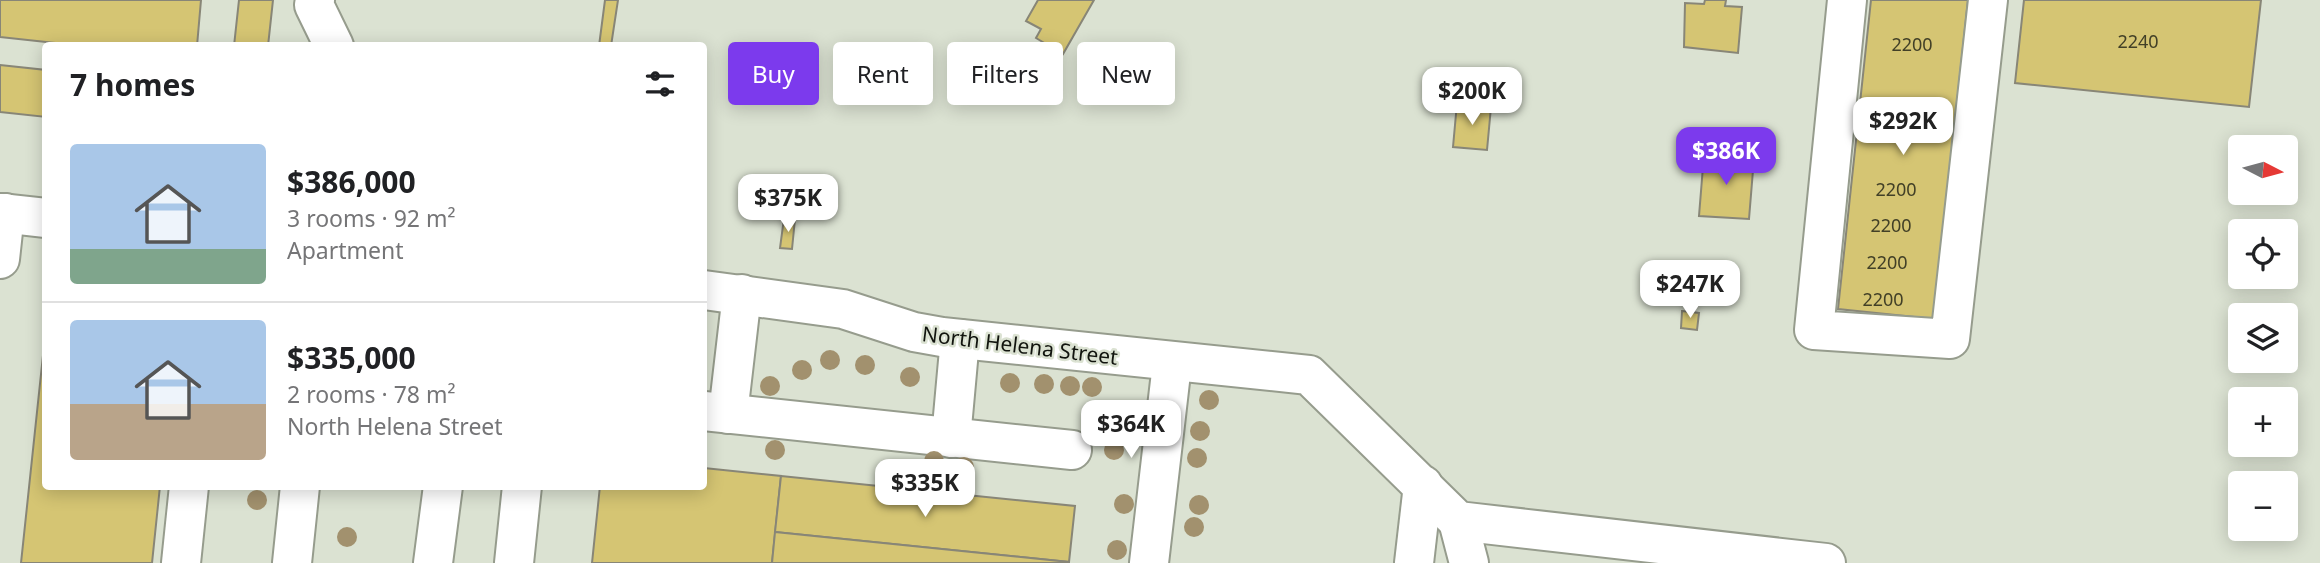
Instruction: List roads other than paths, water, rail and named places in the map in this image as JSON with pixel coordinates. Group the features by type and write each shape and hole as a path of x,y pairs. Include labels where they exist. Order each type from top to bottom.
{"street":[{"path":"315,0 314,5 332,42"},
{"path":"1847,0 1814,330 1950,339 1988,0"},
{"path":"0,259 2,213 42,218"},
{"name":"North Helena Street","path":"707,290 844,309 914,332 960,339 1172,364 1309,376 1458,521"},
{"path":"742,295 716,413 1072,450"},
{"path":"951,438 960,339"},
{"path":"1149,563 1172,364"},
{"path":"1414,563 1423,485"},
{"path":"181,563 190,490"},
{"path":"292,563 300,490"},
{"path":"433,563 442,490"},
{"path":"514,563 522,490"},
{"path":"1469,563 1458,521 1826,563"}]}
